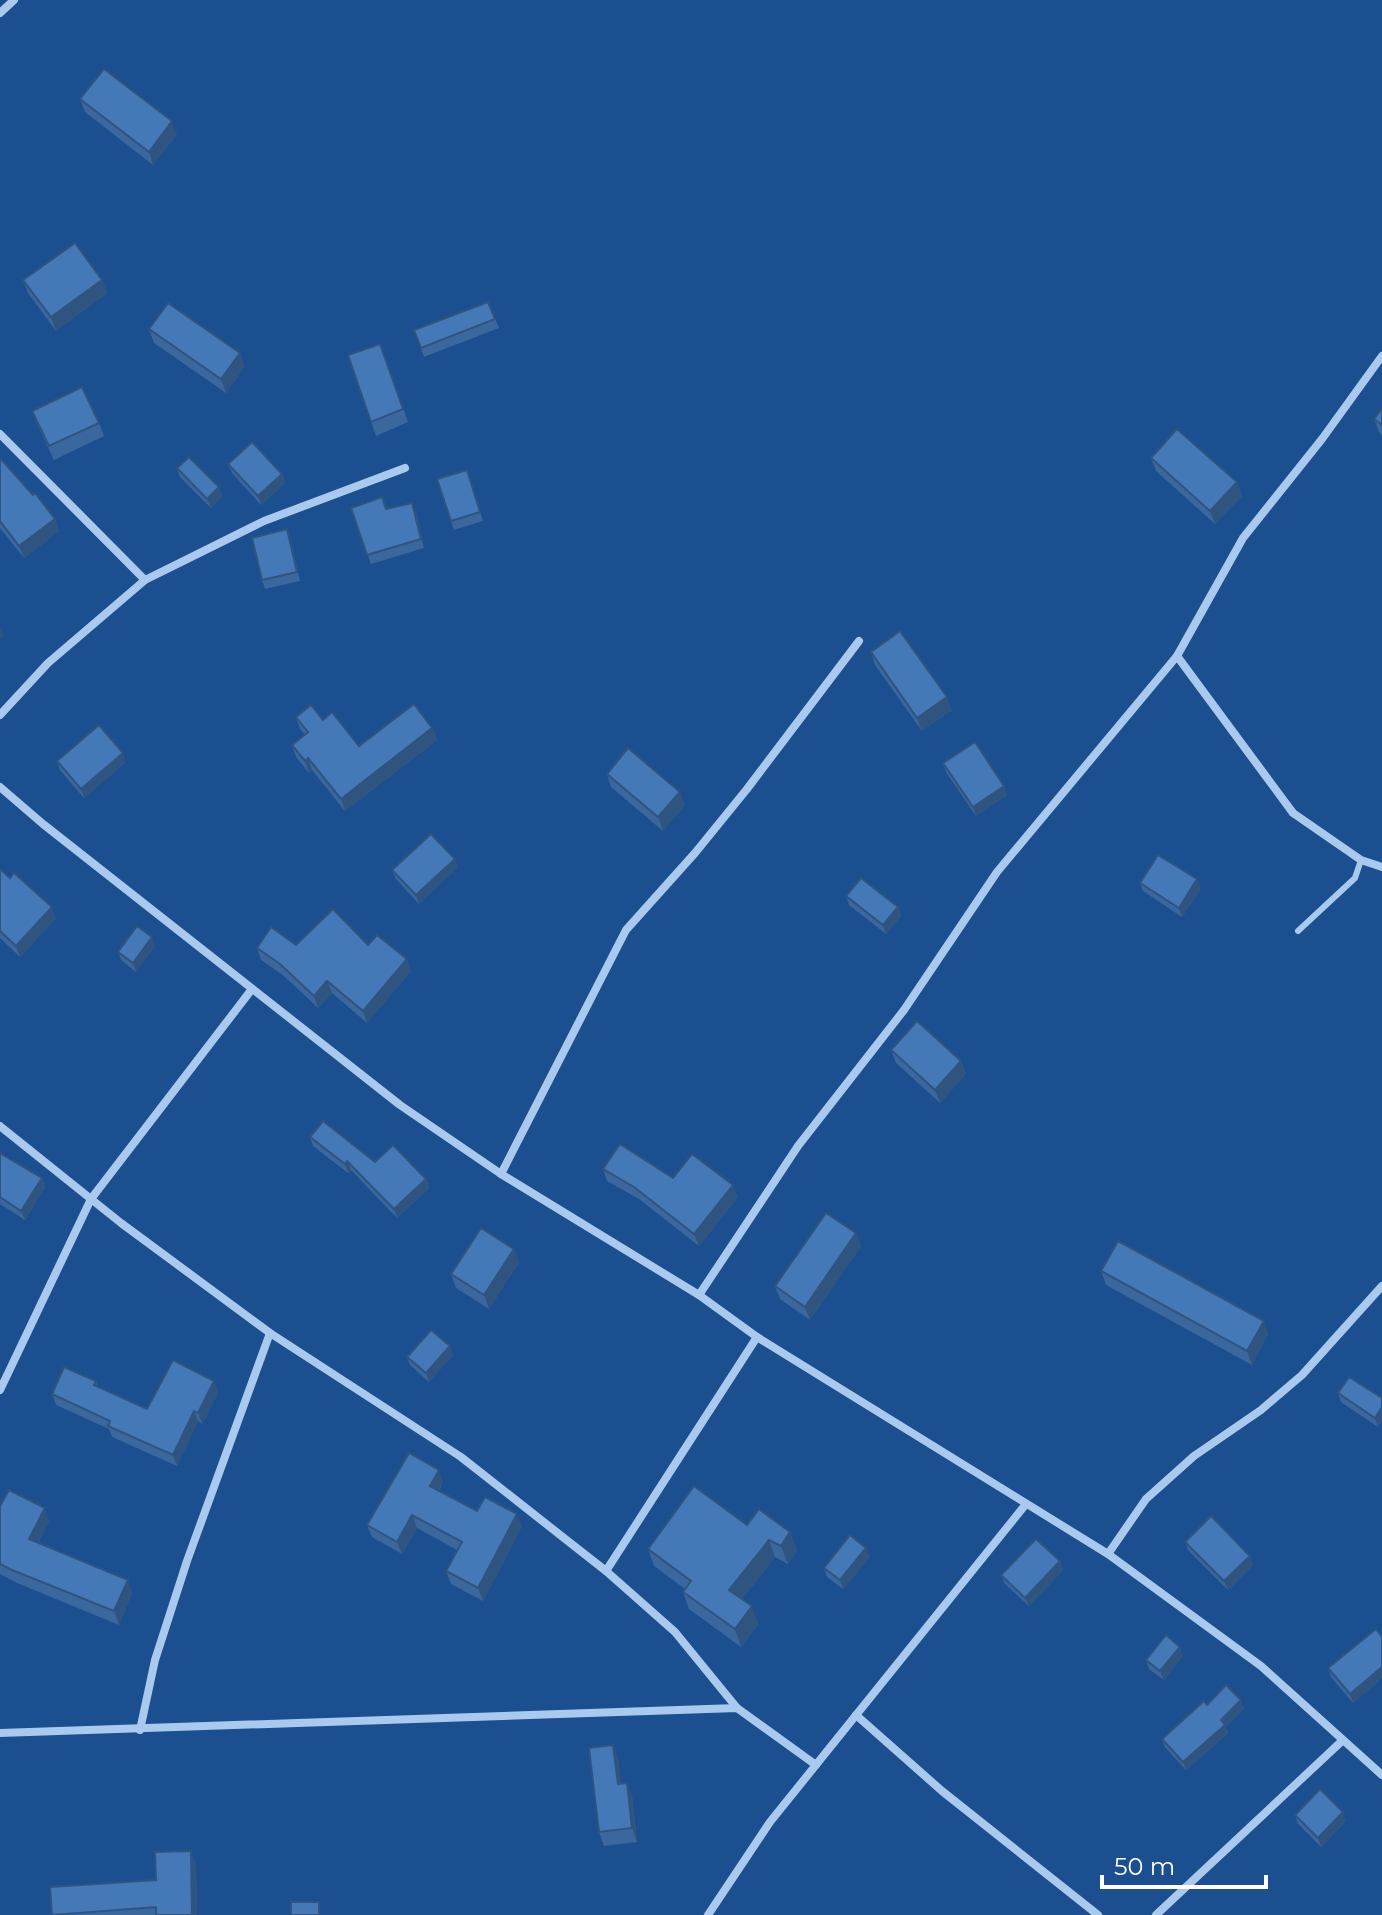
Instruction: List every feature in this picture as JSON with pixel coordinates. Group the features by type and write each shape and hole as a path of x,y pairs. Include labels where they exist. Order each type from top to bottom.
{"street":[{"path":"0,13 14,0"},
{"path":"699,1295 798,1146 904,1010 997,872 1177,656 1243,538 1322,439 1382,356"},
{"path":"0,434 145,580"},
{"path":"0,715 48,663 145,580 264,521 405,468"},
{"path":"501,1174 626,930 747,789 859,641"},
{"path":"1177,656 1293,813 1361,860 1382,867"},
{"path":"0,787 400,1105 501,1174 699,1295 757,1337 1108,1554 1261,1666 1382,1775"},
{"path":"0,1390 91,1199 252,989"},
{"path":"0,1126 91,1199 270,1333 461,1457 606,1571 675,1632 737,1708 816,1765"},
{"path":"1108,1554 1146,1499 1194,1456 1261,1410 1302,1375 1382,1286"},
{"path":"140,1730 155,1660 182,1575 270,1333"},
{"path":"606,1571 757,1337"},
{"path":"708,1915 770,1822 1026,1504"},
{"path":"0,1733 737,1708"},
{"path":"856,1715 942,1791 1098,1915"},
{"path":"1156,1915 1343,1740"}],"lane":[{"path":"1298,931 1355,878 1361,860"}],"building":[{"path":"104,69 172,121 149,152 80,99"},
{"path":"75,243 102,280 51,317 23,280"},
{"path":"488,302 495,319 421,348 414,330"},
{"path":"168,303 240,353 221,379 149,329"},
{"path":"380,344 403,409 371,422 348,355"},
{"path":"82,387 99,423 49,446 32,411"},
{"path":"1382,409 1382,425 1374,419"},
{"path":"1177,429 1237,482 1210,511 1151,458"},
{"path":"252,442 282,474 258,496 228,464"},
{"path":"189,457 219,487 207,499 177,468"},
{"path":"0,458 33,495 35,493 55,519 19,546 0,521"},
{"path":"467,470 480,512 451,521 437,479"},
{"path":"382,497 386,509 412,503 421,539 367,555 351,508"},
{"path":"287,529 297,572 262,580 252,538"},
{"path":"900,631 947,697 917,718 871,652"},
{"path":"414,704 432,728 341,799 308,758 305,761 292,745 308,732 296,717 311,705 323,720 332,712 359,746"},
{"path":"99,725 123,753 81,789 57,761"},
{"path":"975,742 1004,786 973,807 943,763"},
{"path":"628,748 680,792 658,817 607,774"},
{"path":"431,834 455,859 416,895 392,870"},
{"path":"1158,855 1197,879 1179,908 1140,883"},
{"path":"0,869 10,878 14,873 52,907 16,946 0,931"},
{"path":"861,878 898,907 883,925 846,896"},
{"path":"333,909 368,945 377,935 407,959 363,1011 327,981 314,996 280,964 257,948 271,927 296,945"},
{"path":"137,926 152,937 133,963 118,952"},
{"path":"917,1021 961,1061 935,1090 891,1050"},
{"path":"323,1121 375,1162 393,1145 426,1179 394,1209 347,1161 345,1164 310,1137"},
{"path":"620,1144 673,1178 692,1154 733,1185 694,1234 634,1187 603,1169"},
{"path":"0,1153 42,1178 21,1211 0,1197"},
{"path":"826,1213 856,1233 805,1307 775,1286"},
{"path":"481,1228 514,1249 484,1295 451,1274"},
{"path":"1118,1241 1264,1321 1247,1351 1101,1271"},
{"path":"431,1330 450,1346 426,1373 407,1357"},
{"path":"173,1360 214,1381 198,1413 194,1411 173,1455 108,1426 110,1421 52,1394 64,1367 96,1381 94,1385 147,1409"},
{"path":"1349,1377 1382,1398 1382,1407 1375,1418 1338,1393"},
{"path":"409,1453 439,1470 430,1486 477,1511 485,1497 517,1514 478,1588 446,1571 462,1542 412,1515 397,1542 367,1525"},
{"path":"694,1486 747,1525 759,1509 790,1532 781,1546 769,1540 729,1590 752,1606 735,1629 683,1592 691,1581 648,1549"},
{"path":"9,1490 45,1508 29,1539 128,1580 114,1611 0,1564 0,1506"},
{"path":"1211,1516 1250,1556 1224,1581 1185,1542"},
{"path":"850,1535 866,1548 840,1580 824,1568"},
{"path":"1036,1539 1060,1561 1025,1598 1001,1575"},
{"path":"1376,1629 1382,1637 1382,1667 1350,1694 1328,1668"},
{"path":"1166,1635 1180,1647 1160,1671 1146,1660"},
{"path":"1226,1685 1241,1700 1221,1720 1225,1725 1183,1762 1162,1739 1204,1701 1207,1705"},
{"path":"613,1745 618,1784 627,1783 632,1828 599,1832 589,1748"},
{"path":"1320,1789 1343,1812 1318,1838 1295,1815"},
{"path":"191,1851 192,1915 156,1915 156,1907 52,1915 50,1887 156,1880 155,1852"},
{"path":"291,1902 319,1902 319,1915 291,1915"}]}
